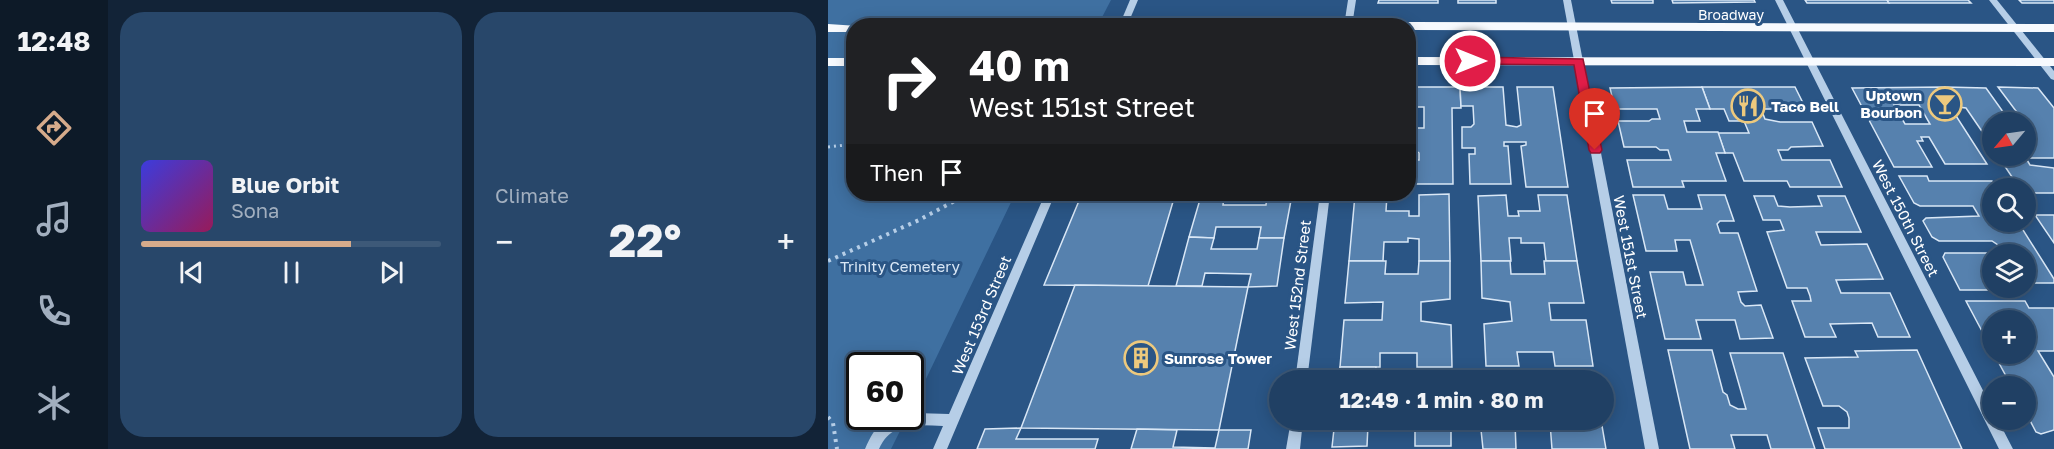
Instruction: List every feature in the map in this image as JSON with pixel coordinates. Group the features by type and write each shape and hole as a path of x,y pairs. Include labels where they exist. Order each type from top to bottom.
{"main road":[{"name":"Broadway","path":"1416,27 2054,28"},
{"path":"828,28 846,28"},
{"path":"1416,61 2048,62"},
{"path":"828,62 846,62"}],"street":[{"path":"1126,18 1134,0"},
{"path":"1349,18 1352,0"},
{"name":"West 151st Street","path":"1567,0 1652,449"},
{"name":"West 150th Street","path":"1779,0 2006,449"},
{"path":"1993,0 2015,28 2048,62 2054,77"},
{"name":"West 153rd Street","path":"940,449 1047,201"},
{"name":"West 152nd Street","path":"1302,370 1324,201"},
{"path":"872,449 881,432 889,426 908,420 952,420"},
{"path":"1293,449 1295,430"}],"path":[{"path":"828,147 846,145"},
{"path":"828,261 954,201"},
{"path":"828,417 833,423 837,449"}],"green space":[{"name":"Trinity Cemetery","path":"828,0 1111,0 1102,18 846,18 846,201 1012,201 924,383 924,352 846,352 846,430 900,430 891,449 828,449"}],"building":[{"path":"1379,0 1438,0 1438,3 1378,3"},
{"path":"1458,0 1496,0 1496,3 1458,3"},
{"path":"1611,0 1653,0 1653,3 1612,3"},
{"path":"1672,0 1754,0 1755,2 1673,3"},
{"path":"1805,0 1887,0 1889,3 1807,3"},
{"path":"1887,0 1968,0 1971,3 1889,3"},
{"path":"2019,0 2054,0 2054,3 2022,3"},
{"path":"1416,87 1460,87 1461,108 1452,108 1453,184 1416,184 1416,160 1419,160 1419,153 1416,151 1416,128 1424,128 1424,107 1416,107"},
{"path":"1460,87 1503,87 1506,125 1517,127 1521,125 1517,87 1553,87 1568,187 1526,187 1521,146 1526,145 1526,142 1504,142 1504,146 1508,146 1511,184 1470,184 1469,154 1475,154 1475,148 1462,148 1462,127 1471,127 1474,124 1473,106 1461,106"},
{"path":"1702,87 1795,87 1806,109 1761,109 1765,119 1780,122 1812,122 1823,146 1791,147 1788,150 1778,150 1782,160 1830,160 1842,187 1790,187 1787,181 1744,181 1733,153 1725,153 1718,133 1749,133 1744,121 1729,121 1724,109 1710,109"},
{"path":"1702,87 1710,109 1696,109 1700,121 1684,121 1687,132 1718,132 1725,153 1716,153 1726,181 1682,181 1684,187 1633,187 1627,160 1671,160 1668,150 1660,150 1656,147 1624,147 1618,121 1660,119 1657,109 1615,109 1610,88"},
{"path":"1945,87 1957,105 1949,105 1982,156 1982,164 1945,164 1929,137 1921,137 1923,141 1917,141 1932,167 1894,167 1852,88","holes":["1894,105 1919,105 1930,124 1905,124"]},
{"path":"1945,87 1986,88 2003,112 1982,112 1982,131 1966,108 1958,107"},
{"path":"1998,87 2038,88 2054,108 2054,158 2036,158 2036,112 2017,112"},
{"path":"2005,166 2054,168 2054,193 2036,193 2036,178 2013,178"},
{"path":"1899,176 1927,176 1929,181 1982,181 1982,232 2024,232 2032,244 1939,241 1932,237 1923,221 1926,218 1979,216 1973,206 1920,206 1914,203"},
{"path":"1449,194 1450,261 1419,261 1419,239 1408,238 1408,242 1384,242 1383,261 1349,261 1354,201 1387,201 1386,211 1409,211 1409,216 1419,216 1419,195"},
{"path":"1506,195 1508,216 1519,216 1518,211 1540,211 1538,195 1567,195 1577,261 1546,261 1544,243 1521,243 1521,238 1509,238 1511,261 1481,261 1478,196"},
{"path":"1633,195 1664,195 1668,209 1702,209 1698,195 1725,195 1734,221 1720,221 1717,224 1720,233 1738,233 1757,291 1738,292 1741,302 1745,306 1761,305 1773,338 1740,339 1735,320 1696,320 1701,339 1665,339 1650,272 1683,272 1686,285 1703,285 1690,240 1675,240 1677,251 1646,251"},
{"path":"1754,196 1774,196 1778,206 1790,207 1822,206 1818,196 1845,196 1861,232 1816,232 1821,245 1867,244 1883,279 1836,280 1841,293 1890,293 1910,337 1878,337 1872,323 1830,324 1836,337 1805,337 1792,301 1811,301 1810,296 1807,288 1787,288 1767,232 1784,230 1780,220 1763,220"},
{"path":"1079,201 1173,201 1148,286 1044,285"},
{"path":"1200,201 1223,201 1223,205 1266,205 1266,201 1291,201 1284,238 1259,238 1261,227 1216,227 1214,238 1189,237"},
{"path":"2036,215 2054,215 2054,243 2036,216"},
{"path":"1189,237 1214,238 1211,249 1257,249 1259,238 1284,238 1277,286 1248,287 1251,274 1205,273 1202,286 1176,286"},
{"path":"2036,250 2054,279 2054,283 2036,283"},
{"path":"1945,253 1982,253 1982,290 1960,290 1943,257"},
{"path":"1349,261 1386,261 1385,274 1418,274 1419,261 1450,261 1450,299 1421,302 1421,321 1451,325 1452,367 1417,367 1417,353 1380,353 1380,367 1340,367 1344,320 1382,320 1383,302 1345,303"},
{"path":"1481,261 1510,261 1511,274 1545,274 1544,261 1577,261 1584,303 1549,303 1551,320 1586,320 1593,366 1555,366 1553,352 1517,352 1519,366 1486,366 1484,324 1512,321 1510,302 1482,298"},
{"name":"Sunrose Tower","path":"1075,285 1248,287 1219,430 1021,428"},
{"path":"1966,301 2025,301 2029,308 2054,308 2054,351 2038,351 2054,377 2054,430 2041,434 2035,430 2036,376 2006,376 1999,364 2036,364 2036,310 1982,310 1982,331"},
{"path":"1668,350 1712,350 1723,392 1727,395 1730,405 1738,409 1746,409 1730,353 1783,353 1815,449 1771,449 1767,435 1731,435 1735,449 1690,449"},
{"path":"1917,350 1962,449 1825,449 1818,428 1849,428 1849,418 1847,412 1839,406 1823,406 1805,358 1858,357 1855,351"},
{"path":"1340,367 1376,367 1376,370 1340,370"},
{"path":"1021,428 1016,439 1098,439 1095,449 977,449 985,429"},
{"path":"1137,429 1177,430 1173,447 1215,448 1219,430 1251,430 1248,449 1131,449"},
{"path":"1334,430 1368,430 1367,446 1332,447"},
{"path":"1415,430 1451,430 1451,446 1415,446"},
{"path":"1481,430 1515,430 1516,449 1483,449"},
{"path":"1551,430 1603,430 1606,449 1552,449"}],"place":[{"name":"Uptown Bourbon","path":"1945,104"},
{"name":"Taco Bell","path":"1748,106"},
{"name":"Sunrose Tower","path":"1141,358"}],"route":[{"path":"1470,61 1579,61 1595,150"}]}
